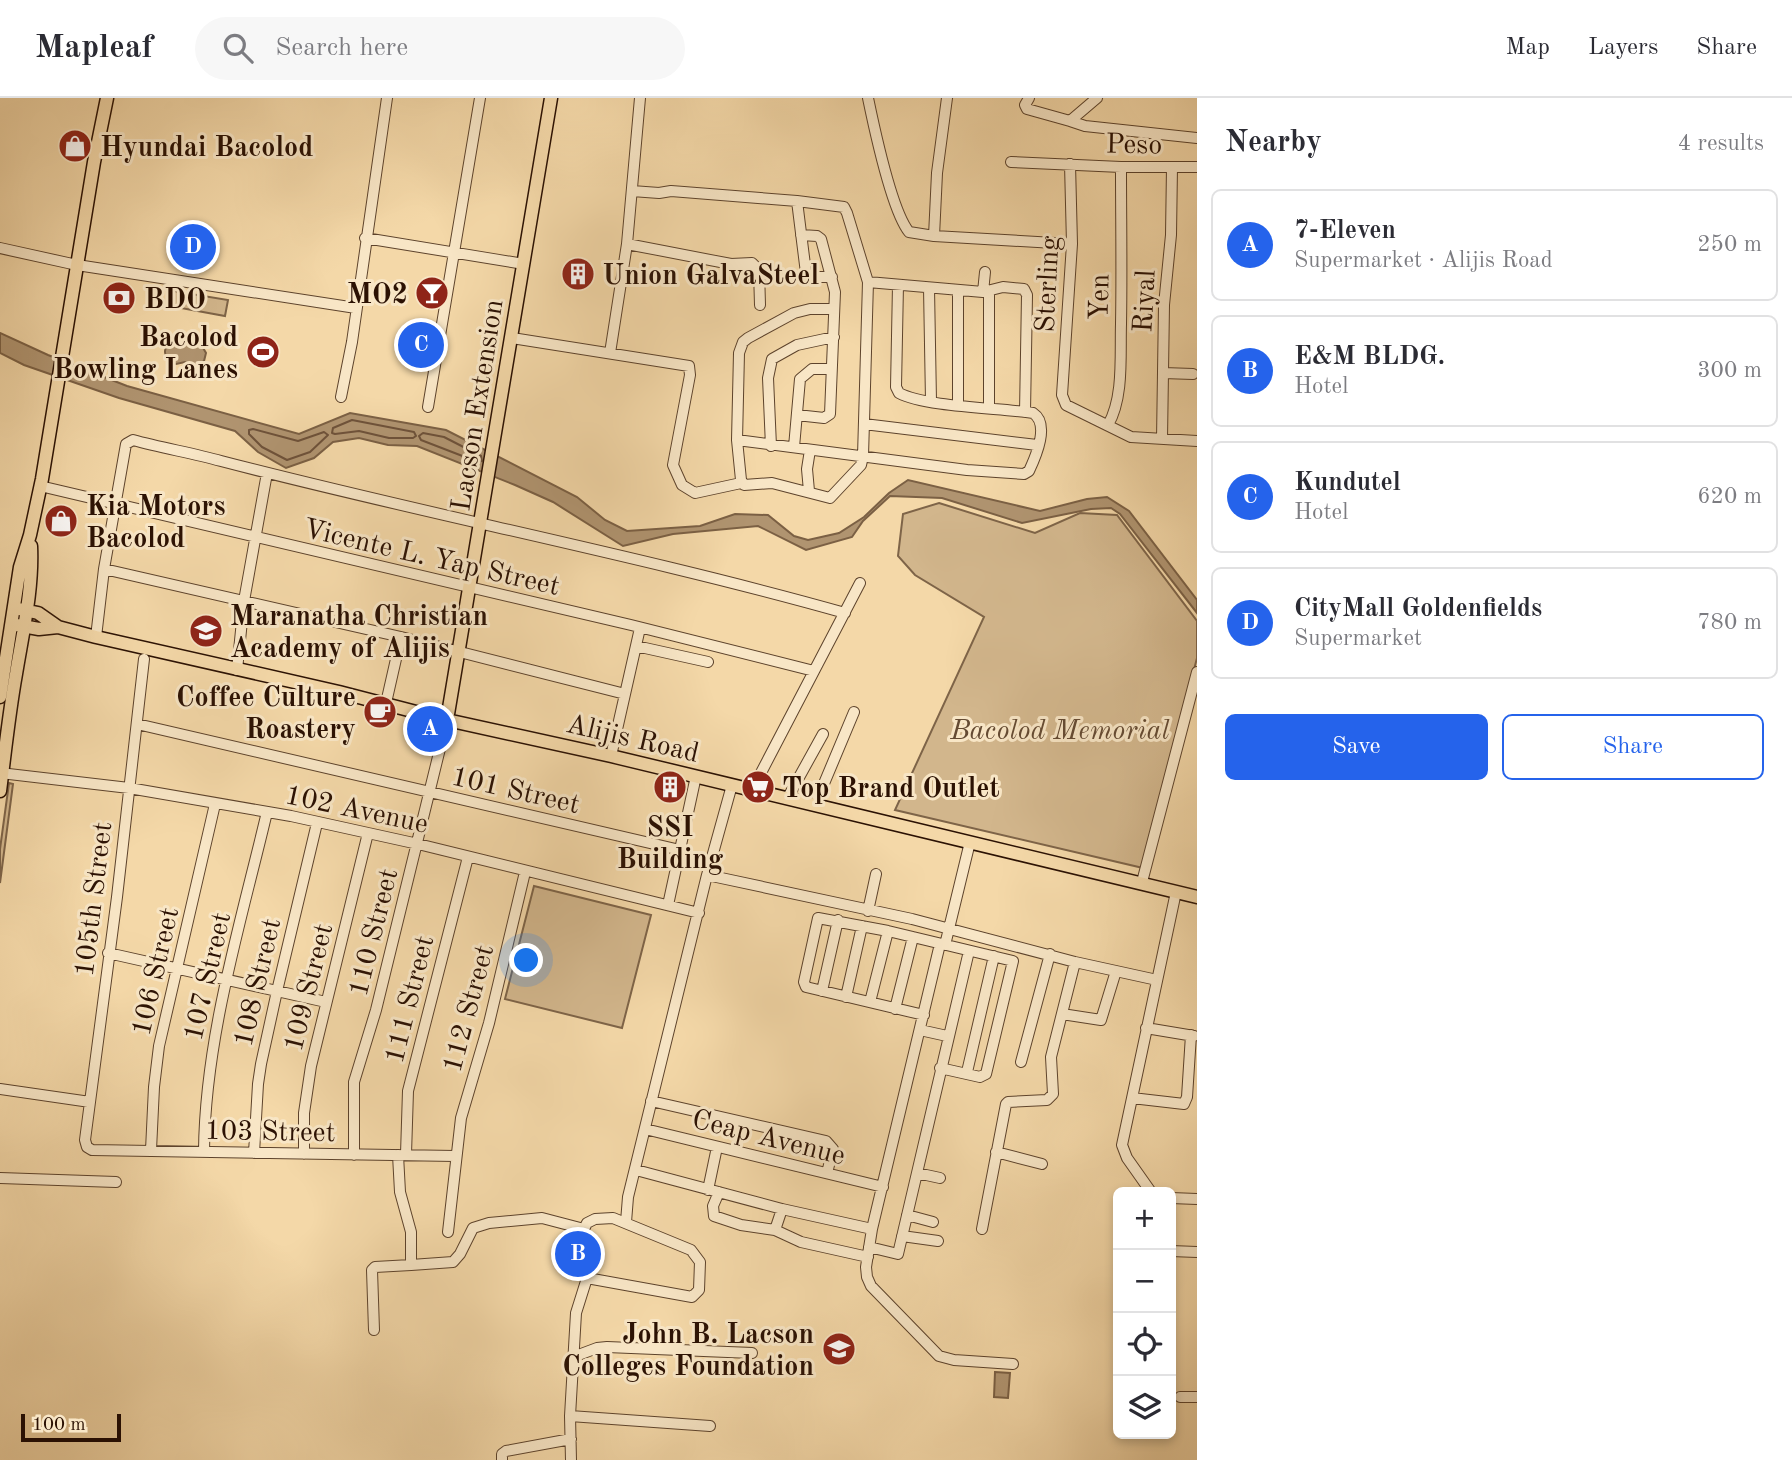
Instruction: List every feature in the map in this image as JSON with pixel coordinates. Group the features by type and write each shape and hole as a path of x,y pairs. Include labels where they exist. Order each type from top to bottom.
{"main road":[{"path":"0,697 11,624 21,609 32,569 30,535 107,98"},
{"name":"Lacson Extension","path":"447,720 482,524 551,98"},
{"path":"0,791 24,626 21,609"},
{"name":"Alijis Road","path":"21,609 44,616 58,627"},
{"name":"Alijis Road","path":"11,624 40,629 58,627 696,776 1197,897"}],"street":[{"path":"341,397 387,98"},
{"path":"428,407 480,98"},
{"path":"610,353 627,244 640,98"},
{"path":"868,98 880,151 901,220 909,232 934,236 1072,244"},
{"path":"934,236 937,173 947,98"},
{"path":"1029,98 1025,105 1027,109 1085,126 1197,138"},
{"path":"1070,121 1097,98"},
{"name":"Peso","path":"1011,162 1197,167"},
{"name":"Sterling","path":"1070,164 1072,244 1062,395 1066,405 1108,425"},
{"name":"Yen","path":"1108,425 1116,407 1119,382 1121,167"},
{"name":"Riyal","path":"1161,439 1172,167"},
{"path":"512,338 689,366 690,375 673,465 682,485 695,493 741,483 772,483 830,498 861,465 868,282 845,209 797,201 671,191 659,194 633,188"},
{"path":"797,201 806,273 816,278 832,276"},
{"path":"797,415 824,418 830,414 835,292 821,239 817,236 801,235"},
{"path":"365,238 523,264"},
{"path":"627,244 731,264 752,263 759,270 760,305"},
{"path":"0,248 77,265 356,308"},
{"path":"985,272 989,407"},
{"path":"868,282 986,291 1020,287 1026,291 1025,412"},
{"path":"737,440 967,470 1024,474 1031,469 1041,432 1041,421 1033,413 931,401 898,393 898,285"},
{"path":"929,288 931,401"},
{"path":"957,404 958,290"},
{"path":"741,483 737,440 739,353 743,342 757,331 802,310 834,309"},
{"path":"771,446 768,378 772,359 796,345 834,337"},
{"path":"794,447 798,384 803,374 815,368 830,369"},
{"path":"1163,373 1193,374"},
{"path":"864,424 1037,445"},
{"path":"1108,425 1131,437 1197,441"},
{"path":"96,637 115,505 126,444 130,441 732,582 845,613"},
{"path":"808,491 810,450"},
{"path":"237,670 244,601 267,473"},
{"name":"Vicente L. Yap Street","path":"40,486 814,671"},
{"path":"104,569 401,636 625,694"},
{"path":"752,790 860,583"},
{"path":"611,756 640,628"},
{"path":"386,703 401,636"},
{"path":"636,646 708,662"},
{"name":"105th Street","path":"86,1145 144,659"},
{"path":"1142,882 1197,672"},
{"path":"815,805 854,712"},
{"name":"110 Street","path":"354,1155 354,1082 376,1010 447,720"},
{"name":"101 Street","path":"137,724 680,850"},
{"path":"787,799 823,734"},
{"name":"102 Avenue","path":"1,773 129,788 317,822 699,913"},
{"path":"668,905 696,776"},
{"path":"626,1222 628,1198 651,1101 732,785"},
{"name":"106 Street","path":"151,1150 156,1068 215,804"},
{"name":"107 Street","path":"204,1151 208,1076 267,812"},
{"name":"108 Street","path":"254,1153 258,1084 276,991 317,822"},
{"name":"109 Street","path":"303,1154 306,1097 326,1002 368,833"},
{"path":"970,842 920,1030 868,1252 867,1277 872,1286 939,1356 954,1360 1013,1364"},
{"name":"111 Street","path":"411,1265 411,1232 400,1192 408,1091 468,857"},
{"name":"112 Street","path":"448,1232 461,1118 489,1023 525,872"},
{"path":"868,911 876,874"},
{"path":"707,876 949,929 1157,980"},
{"path":"1147,1187 1127,1158 1122,1145 1176,892"},
{"path":"924,1015 804,985 818,918 838,920 1010,960 1013,964 986,1074 980,1076 940,1068"},
{"path":"822,991 838,920"},
{"path":"846,997 862,926"},
{"path":"870,1002 888,931"},
{"path":"895,1009 913,937"},
{"path":"717,1147 714,1216 741,1225 775,1230 801,1242 898,1254 969,951"},
{"path":"108,953 326,1002"},
{"path":"1021,1062 1049,954"},
{"path":"967,1072 994,957"},
{"path":"982,1229 1006,1104 1047,1100 1053,1094 1051,1057 1076,962"},
{"path":"1062,1014 1101,1020 1116,971"},
{"path":"1132,1098 1184,1104 1192,1098 1194,1035 1146,1028"},
{"path":"920,1030 947,1036"},
{"path":"0,1089 90,1102"},
{"path":"651,1101 826,1141 833,1149 827,1173"},
{"name":"Ceap Avenue","path":"645,1129 883,1187"},
{"name":"103 Street","path":"86,1145 92,1150 455,1156"},
{"path":"996,1153 1042,1164"},
{"path":"636,1170 782,1209 873,1229"},
{"path":"917,1173 940,1178"},
{"path":"0,1178 116,1182"},
{"path":"1176,1198 1197,1199"},
{"path":"775,1230 782,1209"},
{"path":"907,1215 933,1222"},
{"path":"570,1460 576,1313 587,1278 583,1248 587,1223 605,1217 626,1222 695,1252 701,1269 699,1290 692,1297 587,1278"},
{"path":"374,1330 372,1270 376,1267 453,1262 473,1228 489,1223 542,1218 584,1229"},
{"path":"902,1236 938,1241"},
{"path":"1176,1251 1197,1252"},
{"path":"573,1357 607,1347 752,1353"},
{"path":"1180,1397 1197,1398"},
{"path":"570,1416 709,1426"},
{"path":"502,1460 502,1454 506,1451 571,1439"}],"green space":[{"path":"173,291 228,300 225,316 170,306"},
{"name":"Bacolod Memorial","path":"939,503 1035,533 1080,513 1117,515 1197,621 1197,658 1143,868 895,810 984,617 915,575 898,556 903,514"},
{"path":"9,783 13,784 0,883 0,849"},
{"path":"534,886 651,915 622,1028 505,999"}],"water":[{"path":"0,333 127,386 299,434 350,413 446,430 577,497 605,520 627,531 700,526 735,514 768,515 794,536 808,540 839,533 864,517 889,493 908,480 1040,511 1087,499 1107,497 1129,511 1197,600 1197,613 1120,514 1111,508 1091,509 1022,523 942,498 890,496 863,521 852,537 806,550 758,526 673,534 623,546 553,502 417,446 388,445 359,438 333,442 314,458 286,468 258,452 235,431 119,398 24,365 0,353"},
{"path":"179,338 202,346 206,353 204,361 195,366 185,362 176,364 167,358 167,346"},
{"path":"995,1372 1010,1373 1008,1398 994,1397"}],"place":[{"name":"Hyundai Bacolod","path":"75,146"},
{"name":"CityMall Goldenfields","path":"193,247"},
{"name":"Union GalvaSteel","path":"578,274"},
{"name":"MO2","path":"432,293"},
{"name":"BDO","path":"119,298"},
{"name":"Kundutel","path":"421,345"},
{"name":"Bacolod Bowling Lanes","path":"263,352"},
{"name":"Kia Motors Bacolod","path":"61,521"},
{"name":"Maranatha Christian Academy of Alijis","path":"206,631"},
{"name":"Coffee Culture Roastery","path":"380,712"},
{"name":"7-Eleven","path":"430,729"},
{"name":"SSI Building","path":"670,787"},
{"name":"Top Brand Outlet","path":"758,787"},
{"name":"E&M BLDG.","path":"578,1254"},
{"name":"John B. Lacson Colleges Foundation","path":"839,1349"}]}
